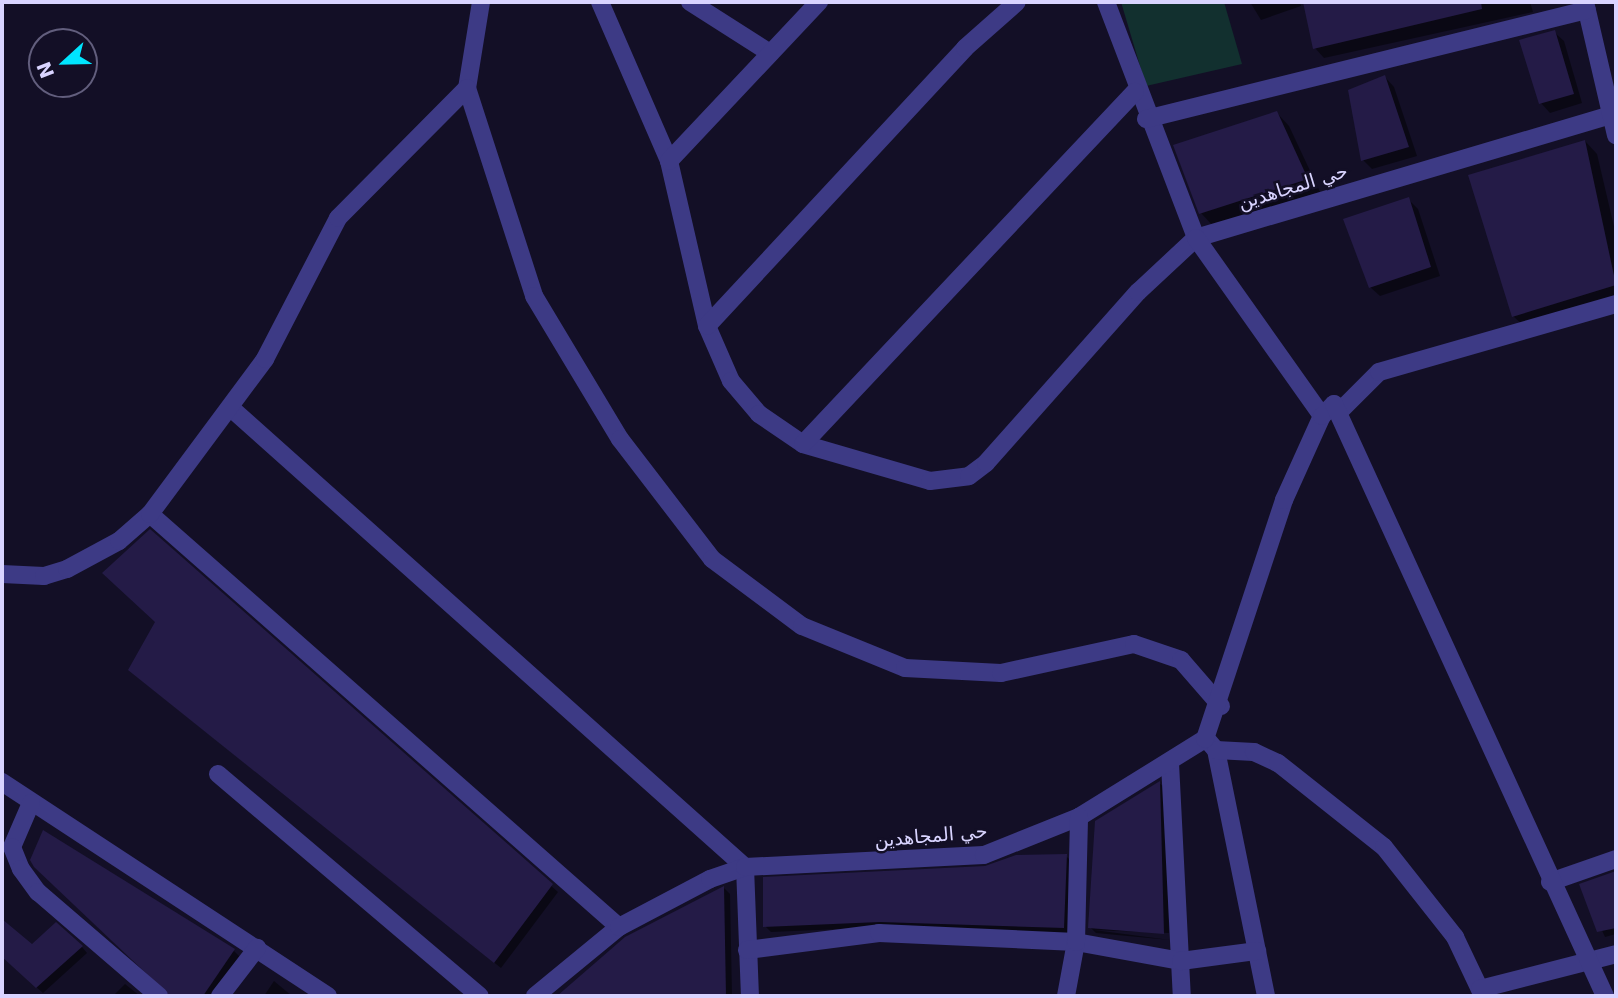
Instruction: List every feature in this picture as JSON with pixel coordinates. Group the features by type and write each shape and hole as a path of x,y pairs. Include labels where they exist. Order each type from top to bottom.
{"street":[{"path":"481,2 467,88 534,296 567,356 673,515 751,594 854,652 950,674 1040,667 1120,645 1161,649 1181,660 1221,706"},
{"path":"600,2 669,161 707,326 732,381 760,414 803,444 930,481 969,476 1031,418 1138,292 1196,238"},
{"path":"690,2 770,53"},
{"path":"669,161 818,2"},
{"path":"707,326 965,48 1017,2"},
{"path":"1106,2 1135,92 1196,238 1322,416 1334,404 1340,411 1550,882 1605,996"},
{"path":"1146,119 1586,6 1616,135"},
{"path":"2,574 44,576 67,569 119,541 150,514 232,409 338,218 383,167 467,88"},
{"path":"803,444 1135,92"},
{"name":"حي المجاهدين","path":"1196,238 1612,116"},
{"path":"1340,411 1379,372 1616,304"},
{"path":"232,409 745,867 750,996"},
{"name":"حي المجاهدين","path":"535,996 573,958 620,927 745,867 984,855 1079,817 1146,771 1211,744 1284,500 1322,416"},
{"path":"150,514 620,927"},
{"path":"1266,996 1211,744 1254,752 1278,763 1384,847 1455,937 1481,993 1616,954"},
{"path":"1170,763 1182,996"},
{"path":"218,774 480,996"},
{"path":"2,782 328,996"},
{"path":"31,803 12,847 21,869 38,892 159,996"},
{"path":"1066,996 1076,942 1079,817"},
{"path":"1550,882 1616,859"},
{"path":"747,950 879,933 1076,942 1181,961 1257,951"},
{"path":"220,996 257,948"}],"green space":[{"path":"1121,2 1224,2 1242,64 1146,86"}],"building":[{"path":"1303,2 1481,2 1482,9 1313,49"},
{"path":"1555,30 1574,94 1539,104 1519,40"},
{"path":"1385,75 1409,147 1361,161 1348,90"},
{"path":"1277,111 1308,179 1199,214 1173,145"},
{"path":"1585,140 1616,285 1512,317 1468,175"},
{"path":"1409,197 1431,267 1369,288 1343,219"},
{"path":"150,529 553,884 494,963 128,670 155,622 102,573"},
{"path":"1160,781 1164,934 1088,928 1095,821"},
{"path":"43,830 235,949 203,996 170,996 34,867 30,860"},
{"path":"1067,854 1064,928 880,922 763,927 763,877 985,866 1016,855"},
{"path":"1616,871 1616,928 1597,932 1579,884"},
{"path":"724,886 726,996 557,996 625,937"},
{"path":"2,919 32,944 56,922 83,946 36,988 2,957"}]}
